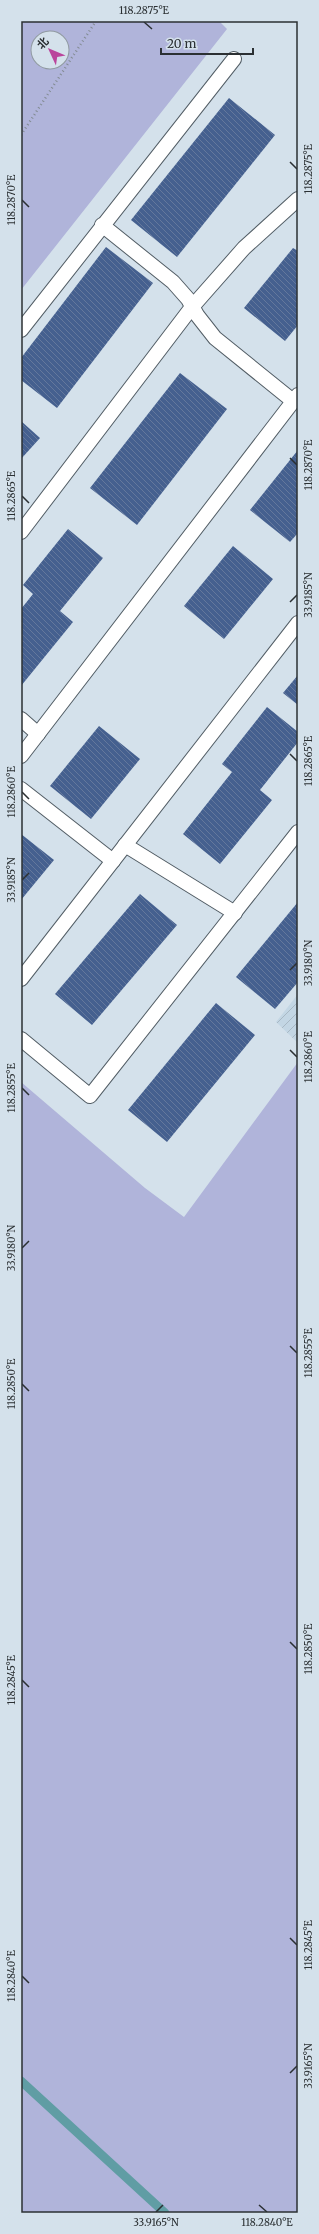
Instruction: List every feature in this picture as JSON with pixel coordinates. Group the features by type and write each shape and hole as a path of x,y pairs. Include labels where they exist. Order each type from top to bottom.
{"lane":[{"path":"21,330 102,225 234,60"},
{"path":"21,532 192,307 244,248 298,198"},
{"path":"21,756 296,398 215,338 192,307 188,298 173,282 102,225"},
{"path":"21,979 298,623"},
{"path":"21,720 38,734"},
{"path":"21,789 113,861"},
{"path":"21,1039 90,1096 298,832"},
{"path":"126,845 234,913"}],"path":[{"path":"21,135 96,21"}],"shaded area":[{"path":"21,21 219,21 227,29 21,290"},
{"path":"298,994 298,1043 276,1022"},
{"path":"298,1062 298,2213 21,2213 21,1082 145,1188 184,1217"}],"building":[{"path":"229,98 275,135 177,257 131,220"},
{"path":"106,247 153,283 57,408 21,380 21,358"},
{"path":"293,248 298,251 298,325 285,341 244,308"},
{"path":"180,373 227,409 137,525 90,488"},
{"path":"21,421 40,438 21,459"},
{"path":"298,450 298,533 290,542 250,510"},
{"path":"68,529 103,558 60,611 73,622 21,686 21,609 33,594 23,585"},
{"path":"233,546 273,579 224,639 184,606"},
{"path":"298,675 298,705 283,693"},
{"path":"267,707 298,732 298,742 260,790 272,800 220,864 183,834 232,772 222,764"},
{"path":"99,726 140,759 91,819 50,786"},
{"path":"21,834 54,860 21,900"},
{"path":"140,894 177,925 92,1025 55,994"},
{"path":"298,902 298,982 275,1009 236,977"},
{"path":"216,1003 255,1035 167,1142 128,1110"}],"waterway":[{"path":"21,2081 165,2213"}]}
